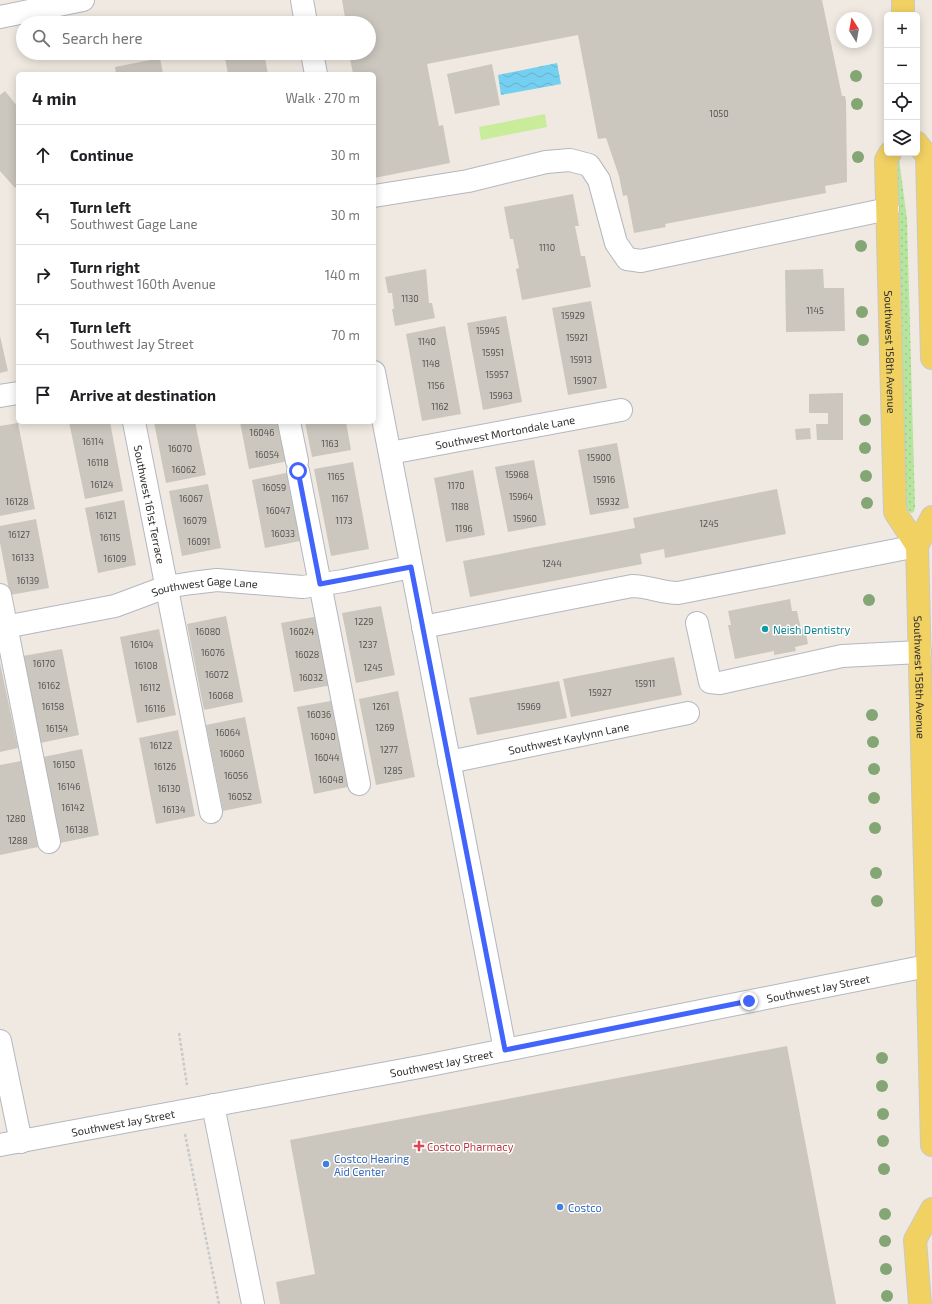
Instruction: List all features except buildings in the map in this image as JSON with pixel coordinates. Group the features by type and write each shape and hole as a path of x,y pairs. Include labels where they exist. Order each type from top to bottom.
{"main road":[{"path":"903,0 903,12"},
{"path":"920,147 926,156 932,358"},
{"name":"Southwest 158th Avenue","path":"888,156 886,160 896,512 917,546"},
{"name":"Southwest 158th Avenue","path":"932,517 917,546 930,965 932,1145"},
{"path":"920,1304 915,1240 932,1209"}],"street":[{"path":"0,17 83,0"},
{"path":"302,0 305,16"},
{"path":"313,60 316,72"},
{"path":"376,196 468,181 546,162 570,160 589,165 599,180 616,243 627,259 641,261 888,209"},
{"path":"376,382 505,1050"},
{"path":"0,396 16,393"},
{"name":"Southwest Mortondale Lane","path":"390,453 621,410"},
{"name":"Southwest 161st Terrace","path":"134,424 211,812"},
{"path":"289,424 359,784"},
{"path":"423,627 632,586 642,586 668,593 678,593 917,546"},
{"name":"Southwest Gage Lane","path":"3,627 115,606 166,587 217,580 303,587 411,567"},
{"path":"0,595 3,627 49,842"},
{"path":"697,623 710,682 720,683 842,656 920,652"},
{"name":"Southwest Kaylynn Lane","path":"449,762 688,713"},
{"name":"Southwest Jay Street","path":"10,1144 505,1050 930,965"},
{"path":"0,1040 10,1144"},
{"path":"214,1106 253,1304"}],"path":[{"path":"179,1033 188,1085 176,1087 219,1304"}],"green space":[{"path":"545,114 547,127 481,140 479,127"},
{"path":"899,158 907,220 915,507 914,512 911,513 906,508 897,159"}],"water":[{"path":"557,63 561,84 501,95 498,75"}],"place":[{"name":"Neish Dentistry","path":"765,629"},
{"name":"Costco Pharmacy","path":"419,1146"},
{"name":"Costco Hearing Aid Center","path":"326,1164"},
{"name":"Costco","path":"560,1207"}],"route":[{"path":"298,471 320,584 343,581 411,567 505,1050 749,1001"}]}
